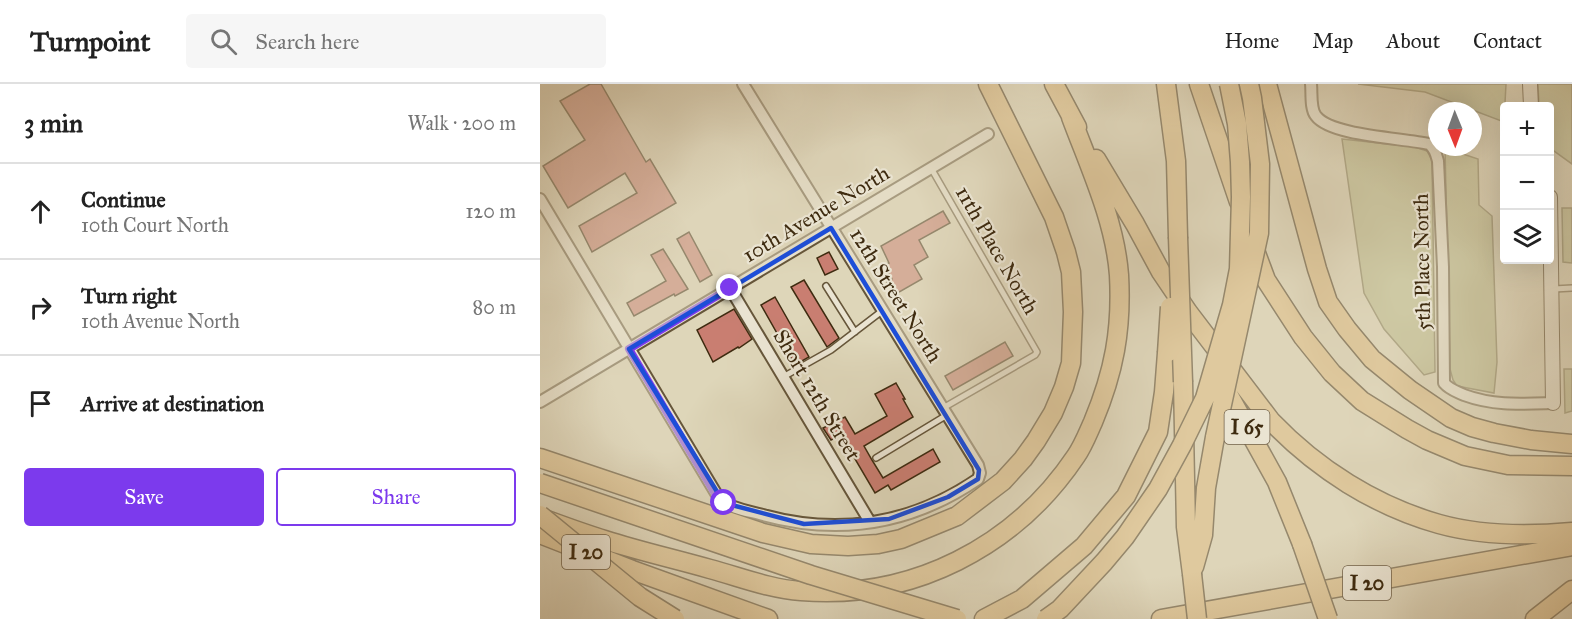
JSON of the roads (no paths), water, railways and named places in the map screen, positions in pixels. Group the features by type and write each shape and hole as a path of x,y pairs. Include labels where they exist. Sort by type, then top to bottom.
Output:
{"highway":[{"path":"540,458 763,532 811,544 848,546 878,544 902,539 957,516 1003,481 1036,441 1053,413 1064,387 1071,363 1073,312 1071,272 1054,217 988,84"},
{"name":"I 65","path":"1054,84 1161,272 1188,312 1220,379 1277,482 1328,619"},
{"path":"1166,84 1176,161 1186,526 1197,619"},
{"path":"1199,84 1266,280 1302,338 1332,373 1362,401 1427,440 1465,456 1508,465 1572,466"},
{"path":"1046,619 1059,609 1125,537 1158,489 1205,398 1232,305 1239,269 1240,162 1237,124 1229,84"},
{"path":"1192,574 1203,535 1206,488 1215,437 1259,233 1260,164 1249,84"},
{"path":"1267,84 1328,302 1372,359 1410,390 1451,418 1472,427 1531,440 1572,444"},
{"path":"540,516 604,540 768,585 801,591 852,591 910,580 934,572 990,543 1036,505 1057,482 1077,454 1104,396 1118,338 1120,303 1115,244 1071,117"},
{"path":"984,619 1022,599 1076,553 1126,496 1158,432 1164,392 1178,237"},
{"path":"1188,312 1255,401 1287,438 1315,461 1366,494 1404,512 1440,524 1476,531 1513,534 1572,532"},
{"path":"540,483 800,571 957,619"},
{"path":"540,516 640,597 675,619"},
{"name":"I 20","path":"540,534 768,619"},
{"name":"I 20","path":"1161,619 1572,546"},
{"path":"1553,613 1572,590"}],"street":[{"name":"12th Street North","path":"743,84 978,465 980,473 978,479 948,497 906,515 870,522"},
{"name":"5th Place North","path":"1311,84 1313,111 1316,117 1323,122 1347,131 1429,144 1434,148 1439,170 1444,383 1450,389 1477,400 1507,405 1553,403"},
{"path":"1530,84 1531,102"},
{"name":"10th Avenue North","path":"540,402 988,134"},
{"path":"540,199 720,500 733,507 804,524 840,525 870,522"},
{"path":"1550,210 1553,403"},
{"name":"Short 12th Street","path":"730,288 870,522"}],"lane":[{"name":"11th Place North","path":"931,168 1037,352 945,411"},
{"path":"826,286 855,332"},
{"path":"1552,289 1572,288"},
{"path":"783,377 831,350 882,311"},
{"path":"876,458 945,411"}]}
